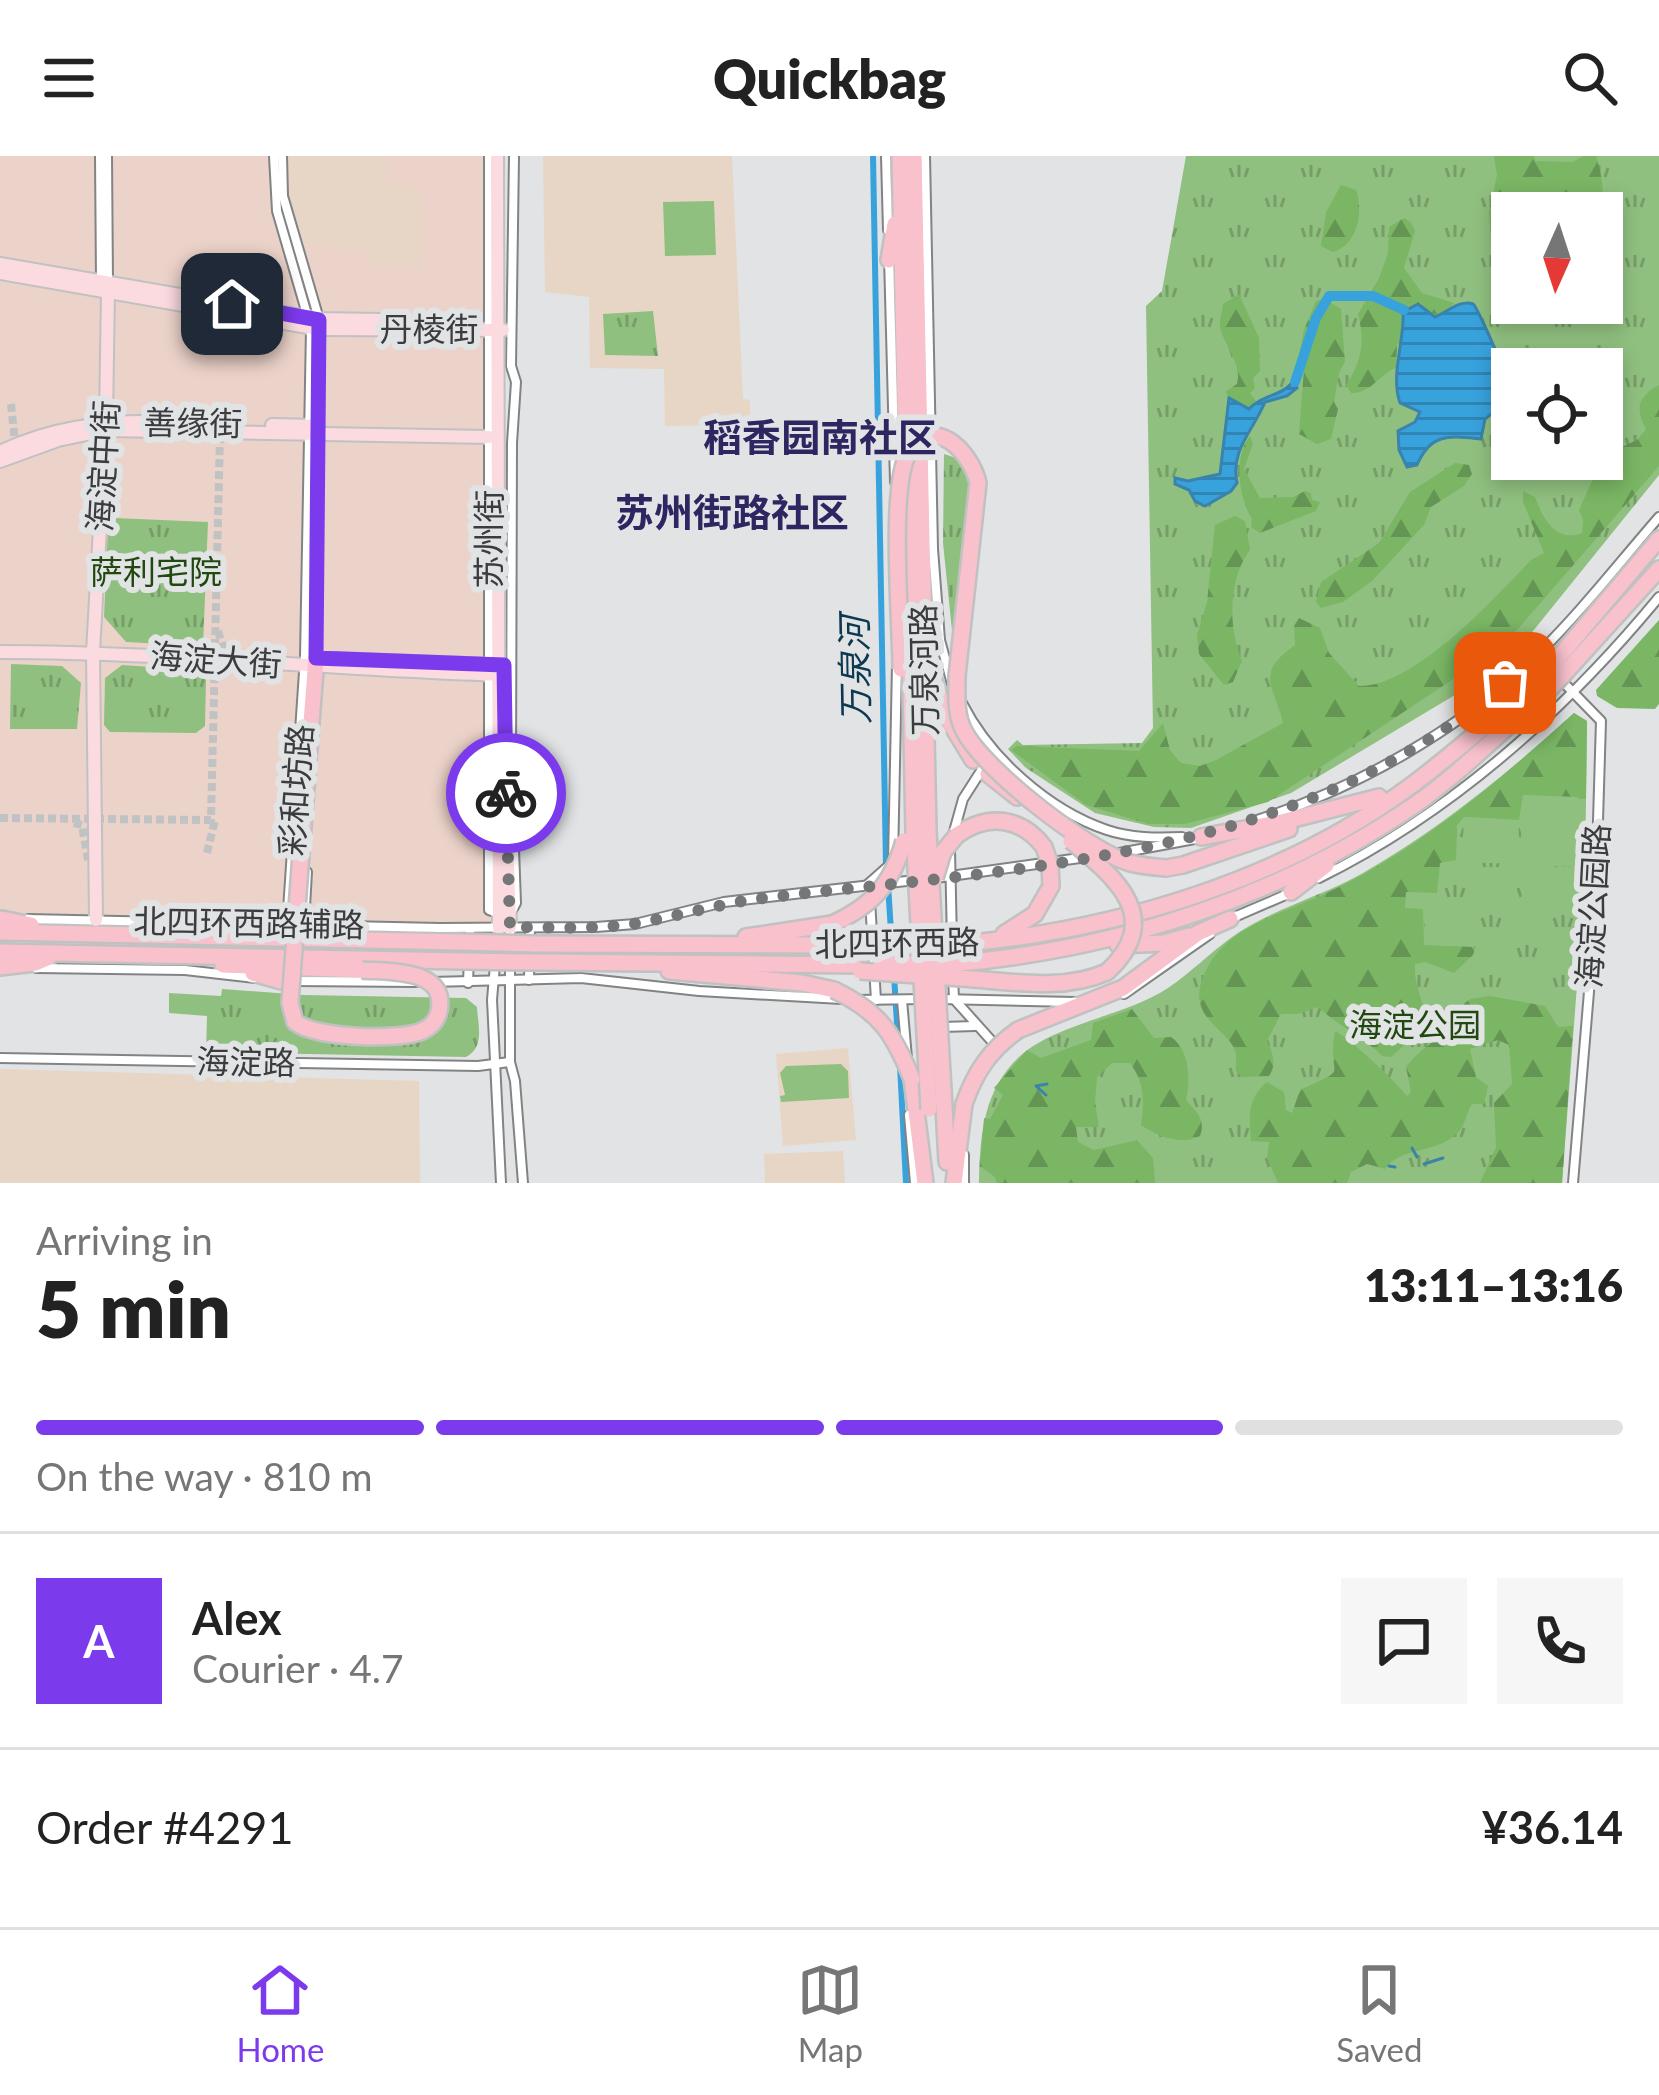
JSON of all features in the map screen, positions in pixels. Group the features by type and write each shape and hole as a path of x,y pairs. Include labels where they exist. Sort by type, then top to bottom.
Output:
{"highway":[{"name":"万泉河路","path":"900,156 916,835 936,1108 951,1183"},
{"name":"万泉河路","path":"922,160 923,632 916,835 931,911 936,1108 930,1183"},
{"path":"889,260 901,185"},
{"path":"914,762 902,669 898,564 902,474 906,456 916,444 936,436 958,443 974,464 978,483 957,676 957,707 964,731 992,766 1088,842 1126,862 1184,866 1410,786"},
{"path":"894,454 909,514"},
{"path":"922,533 931,454"},
{"name":"北四环西路","path":"1,923 63,933 465,935 613,962 860,968 961,970 1085,946 1203,911 1350,846 1421,800 1544,685 1659,539"},
{"name":"北四环西路","path":"1557,670 1659,569"},
{"path":"923,632 937,694 954,732 974,760 1120,886 1133,914 1130,946 1107,972 1090,980 1061,984 961,970"},
{"path":"223,965 362,970 409,973 425,979 439,993 440,1008 434,1023 423,1031 393,1035 318,1034 296,1022 290,1003 304,813 311,663"},
{"name":"北四环西路","path":"0,952 461,961 533,944 960,944 1080,928 1195,894 1338,831 1410,786 1544,685"},
{"path":"1201,837 1354,806"},
{"path":"931,911 940,858 957,836 978,823 1001,820 1027,829 1044,848 1051,886 1040,910 1024,924 960,944"},
{"path":"674,946 801,932 832,924 873,901 916,835"},
{"path":"1291,892 1350,846"},
{"path":"1085,946 1164,943 1230,919"},
{"path":"144,935 190,922"},
{"path":"951,1183 964,1104 989,1054 1018,1030 1142,976 1198,933"},
{"path":"0,968 35,963 56,953"},
{"path":"168,954 281,981"},
{"path":"613,962 834,990 880,1019 897,1041 912,1079 930,1183"}],"main road":[{"name":"苏州街","path":"497,156 497,670 505,920"},
{"name":"丹棱街","path":"0,264 315,323 496,326"},
{"name":"丹棱街","path":"0,274 105,286"},
{"name":"海淀中街","path":"93,920 89,648 105,286"},
{"name":"善缘街","path":"0,461 102,426"},
{"name":"善缘街","path":"0,452 22,442 102,426 489,437"},
{"name":"海淀大街","path":"0,648 89,648 497,670"}],"street":[{"name":"海淀中街","path":"104,156 105,286"},
{"name":"彩和坊路","path":"278,156 283,196 315,323 304,921"},
{"name":"苏州街","path":"505,920 516,903 511,768 514,156"},
{"name":"万泉河路","path":"886,156 897,690 893,862"},
{"name":"万泉河路","path":"922,160 942,657 971,721 994,752 963,799 949,859 954,999"},
{"name":"苏州街","path":"496,326 489,437 497,670"},
{"name":"北四环西路","path":"505,920 533,944 724,902 950,876 1201,837 1277,814 1359,776 1481,704 1535,657 1659,517"},
{"path":"964,1183 966,1135 974,1098 988,1067 1001,1052 1040,1027 1137,988 1230,919 1393,838 1464,788 1574,692 1659,597"},
{"name":"海淀公园路","path":"1535,657 1601,722 1594,920 1573,1183"},
{"name":"彩和坊路","path":"288,921 311,663"},
{"path":"994,752 1075,817 1145,838 1201,837"},
{"path":"878,1000 871,885 893,862 949,859"},
{"name":"北四环西路辅路","path":"1,923 304,921 465,935 505,920"},
{"path":"505,920 510,1063 523,1183"},
{"path":"501,1183 493,982 505,920"},
{"path":"465,935 468,982"},
{"path":"529,980 533,944"},
{"name":"北四环西路辅路","path":"0,968 185,970 281,981 510,981"},
{"name":"北四环西路","path":"510,981 581,978 699,992 878,1000 1047,1004 1095,1000"},
{"path":"954,999 1001,1052"},
{"path":"902,1000 915,1183"},
{"path":"906,1034 917,1028 976,1025"},
{"name":"海淀路","path":"0,1058 510,1063"}],"shaded area":[{"path":"0,156 497,156 499,928 0,920"},
{"path":"288,156 387,156 384,185 407,185 421,196 423,266 369,266 369,248 305,245 291,212"},
{"path":"543,156 732,156 743,399 750,400 750,425 665,426 664,369 590,368 589,297 545,292"},
{"path":"848,1048 856,1140 783,1146 776,1054"},
{"path":"0,1069 419,1081 420,1183 0,1183"},
{"path":"843,1151 845,1183 765,1183 764,1154"}],"green space":[{"path":"1186,156 1659,156 1659,475 1529,636 1470,686 1291,793 1191,828 1154,827 1095,813 1026,768 1008,749 1017,740 1023,745 1142,743 1153,728 1146,306 1162,291"},
{"path":"1494,156 1573,162 1596,156 1602,192 1493,192"},
{"path":"1341,185 1356,190 1359,218 1348,243 1333,252 1321,246 1326,212"},
{"path":"714,201 716,255 665,256 663,202"},
{"path":"1404,218 1415,231 1404,268 1422,293 1454,303 1439,316 1421,303 1403,309 1404,336 1397,345 1396,368 1364,390 1351,393 1346,385 1359,359 1358,314 1388,253 1389,227"},
{"path":"1239,294 1259,338 1260,371 1250,393 1256,401 1249,409 1225,392 1237,384 1238,376 1220,321 1223,304"},
{"path":"1325,299 1341,309 1345,361 1339,373 1331,439 1317,444 1299,434 1304,369 1297,365 1316,301"},
{"path":"653,311 658,356 605,355 603,314"},
{"path":"1659,385 1659,466 1518,629 1449,682 1268,802 1185,824 1148,824 1086,805 1011,750 1017,746 1139,751 1163,723 1170,750 1181,763 1200,766 1216,760 1283,723 1271,672 1295,645 1294,626 1299,618 1320,628 1329,653 1359,686 1404,672 1452,638 1531,560 1544,553 1523,491 1535,497 1558,532 1582,533 1579,510 1592,480 1623,480 1623,447 1646,429 1640,403"},
{"path":"1250,436 1253,444 1244,469 1260,498 1293,497 1305,491 1320,502 1316,511 1260,533 1251,527 1240,478 1241,455"},
{"path":"944,454 962,460 971,493 954,650 943,543"},
{"path":"1455,463 1469,465 1472,474 1464,486 1431,507 1424,525 1372,581 1343,602 1321,608 1316,602 1321,582 1379,543 1410,492"},
{"path":"1235,516 1245,521 1250,550 1232,604 1242,661 1233,682 1224,685 1199,654 1197,635 1207,602 1215,525"},
{"name":"萨利宅院","path":"115,518 208,522 203,646 126,642 104,617 108,527"},
{"path":"1659,620 1659,704 1655,709 1617,708 1597,696 1596,690"},
{"path":"11,664 62,666 81,683 77,729 10,729"},
{"path":"122,665 196,670 206,680 205,726 196,733 110,732 104,725 105,678"},
{"name":"海淀公园","path":"1574,713 1587,721 1585,880 1562,1183 979,1183 989,1105 1003,1076 1028,1050 1065,1030 1150,998 1247,927 1392,856 1473,799"},
{"path":"1574,713 1587,721 1586,799 1523,795 1519,820 1464,817 1457,825 1456,860 1440,863 1437,893 1406,892 1405,908 1423,909 1424,945 1476,946 1454,973 1425,962 1415,964 1425,1027 1391,1057 1382,1056 1318,1007 1281,1014 1267,1041 1273,1059 1269,1076 1242,1077 1236,1071 1232,1045 1206,1015 1199,996 1220,949 1250,927 1357,878 1423,837"},
{"path":"1523,795 1578,797 1575,867 1520,865"},
{"path":"1464,817 1519,820 1518,864 1462,862"},
{"path":"1468,869 1517,869 1517,903 1468,903"},
{"path":"1523,869 1573,871 1572,905 1521,903"},
{"path":"1425,911 1476,912 1474,947 1424,945"},
{"path":"222,989 466,998 477,1007 478,1042 466,1057 206,1052 207,1016 169,1013 169,993 221,996"},
{"path":"1490,996 1545,1006 1558,1027 1573,1026 1562,1183 1480,1183 1496,1147 1494,1103 1512,1084 1509,1045 1498,1040 1470,1049 1476,1077 1488,1086 1484,1104 1472,1104 1452,1138 1401,1156 1385,1169 1367,1164 1351,1172 1347,1183 1278,1183 1267,1158 1269,1142 1251,1141 1250,1116 1260,1088 1267,1082 1284,1092 1286,1110 1292,1113 1300,1090 1332,1074 1335,1031 1407,1096 1411,1092 1406,1067 1461,1024 1460,1007 1470,999"},
{"path":"1132,1009 1154,1038 1171,1037 1182,1049 1188,1074 1186,1100 1201,1121 1200,1136 1177,1140 1141,1125 1138,1078 1130,1063 1112,1063 1097,1077 1099,1127 1076,1127 1078,1142 1094,1150 1137,1140 1153,1158 1155,1183 997,1183 980,1166 984,1118 990,1119 1003,1095 994,1088 1027,1050 1041,1058 1091,1040 1093,1023"},
{"path":"841,1064 848,1071 849,1098 781,1102 780,1096 785,1095 780,1073 786,1066"}],"water":[{"path":"1418,304 1435,317 1458,305 1473,304 1495,348 1491,348 1491,414 1485,419 1481,439 1435,441 1417,465 1407,467 1399,450 1398,431 1415,422 1420,412 1400,403 1397,392 1403,312"},
{"path":"1294,379 1297,388 1287,396 1265,402 1240,451 1237,483 1231,491 1205,506 1175,484 1175,478 1188,481 1220,474 1229,398 1249,409"}],"waterway":[{"name":"万泉河","path":"873,156 886,866"},
{"path":"1295,382 1316,318 1329,296 1373,296 1404,310"},
{"name":"万泉河","path":"888,885 893,962"},
{"name":"万泉河","path":"894,975 898,1040"},
{"name":"万泉河","path":"900,1065 906,1183"},
{"path":"1046,1095 1036,1086 1047,1084"},
{"path":"1412,1148 1417,1157"},
{"path":"1424,1164 1443,1158"},
{"path":"1389,1166 1395,1167"}],"tunnel":[{"path":"87,425 95,419 100,395"},
{"path":"11,404 15,443"},
{"path":"0,818 211,820 220,433"},
{"path":"218,631 223,647 255,657"},
{"path":"218,678 220,671 251,666"},
{"path":"207,853 215,820"},
{"path":"74,823 82,825 88,860"}],"way so far":[{"path":"506,793 510,927 635,924 724,902 950,876 1201,837 1277,814 1359,776 1430,737 1505,683"}],"district":[{"name":"稻香园南社区","path":"820,438"},
{"name":"苏州街路社区","path":"732,513"}],"route":[{"path":"232,304 319,320 316,658 504,665 506,793"}]}
